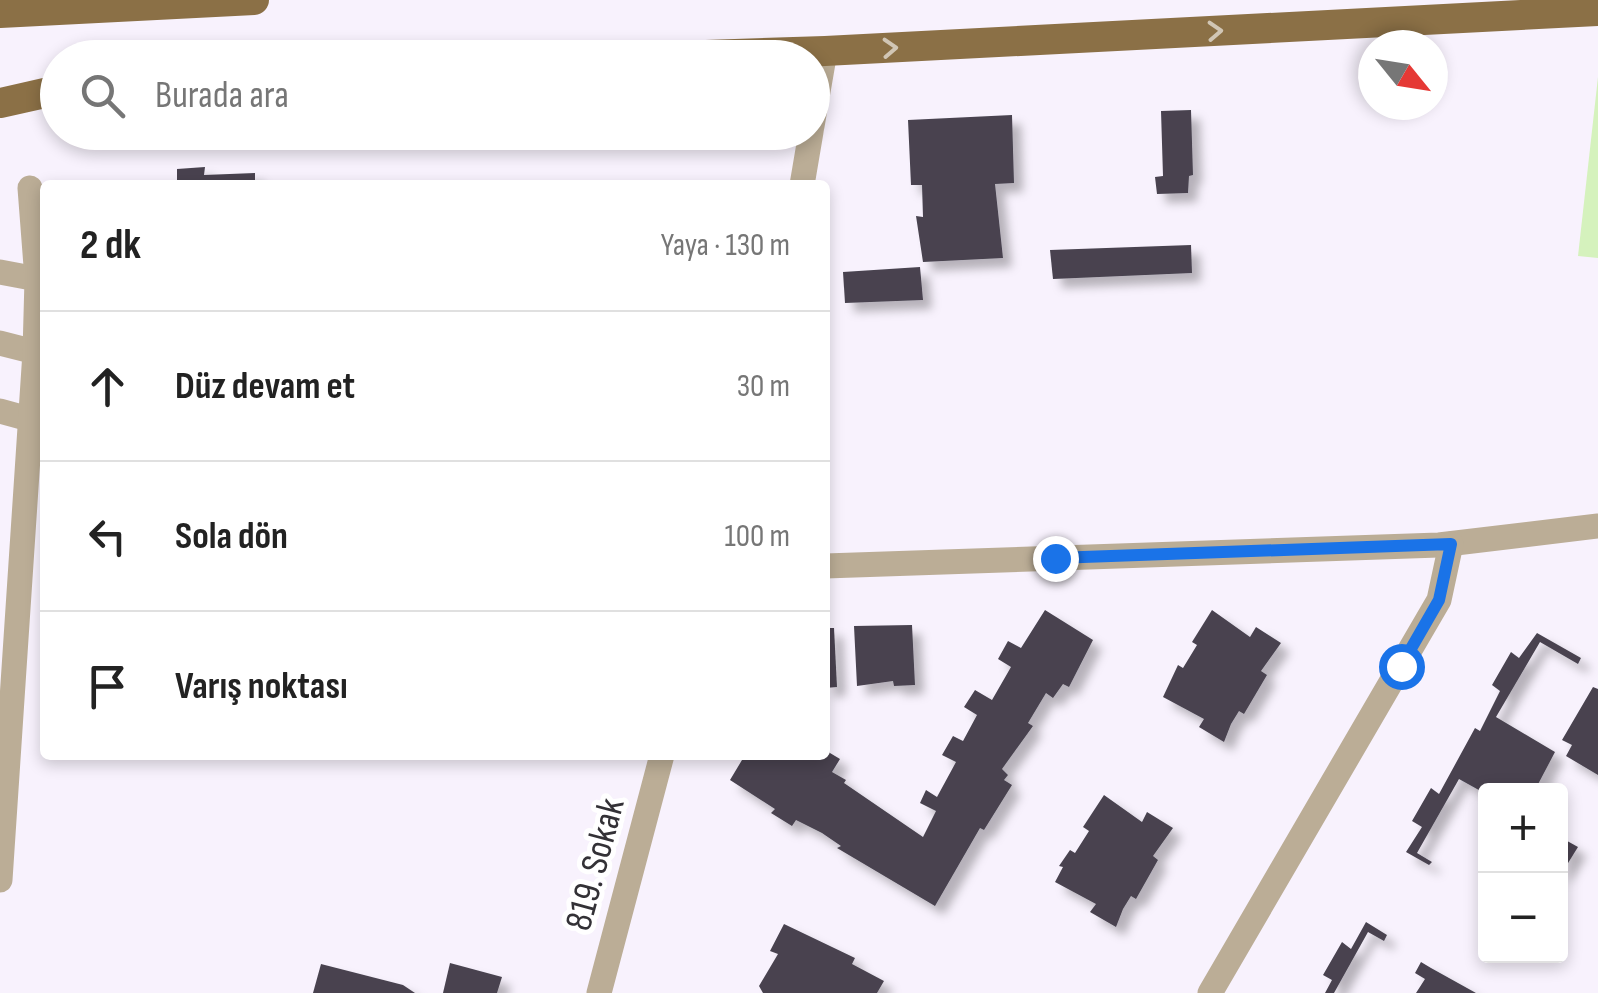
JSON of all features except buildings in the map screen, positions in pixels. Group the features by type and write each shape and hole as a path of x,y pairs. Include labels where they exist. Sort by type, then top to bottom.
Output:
{"main road":[{"path":"0,13 254,0"},
{"path":"0,1 98,8"},
{"path":"830,52 1598,11"},
{"path":"0,89 40,88"},
{"path":"0,103 40,93"}],"street":[{"path":"803,180 808,150"},
{"path":"0,880 35,352 37,280 30,188"},
{"path":"0,272 37,280"},
{"path":"0,343 35,352"},
{"path":"0,411 29,419"},
{"path":"830,566 1451,544 1598,526"},
{"path":"1210,993 1439,600 1451,544"},
{"name":"819. Sokak","path":"599,993 661,760"}],"green space":[{"path":"1598,77 1598,258 1578,256"}],"route":[{"path":"1055,558 1451,544 1439,600 1401,666"}]}
